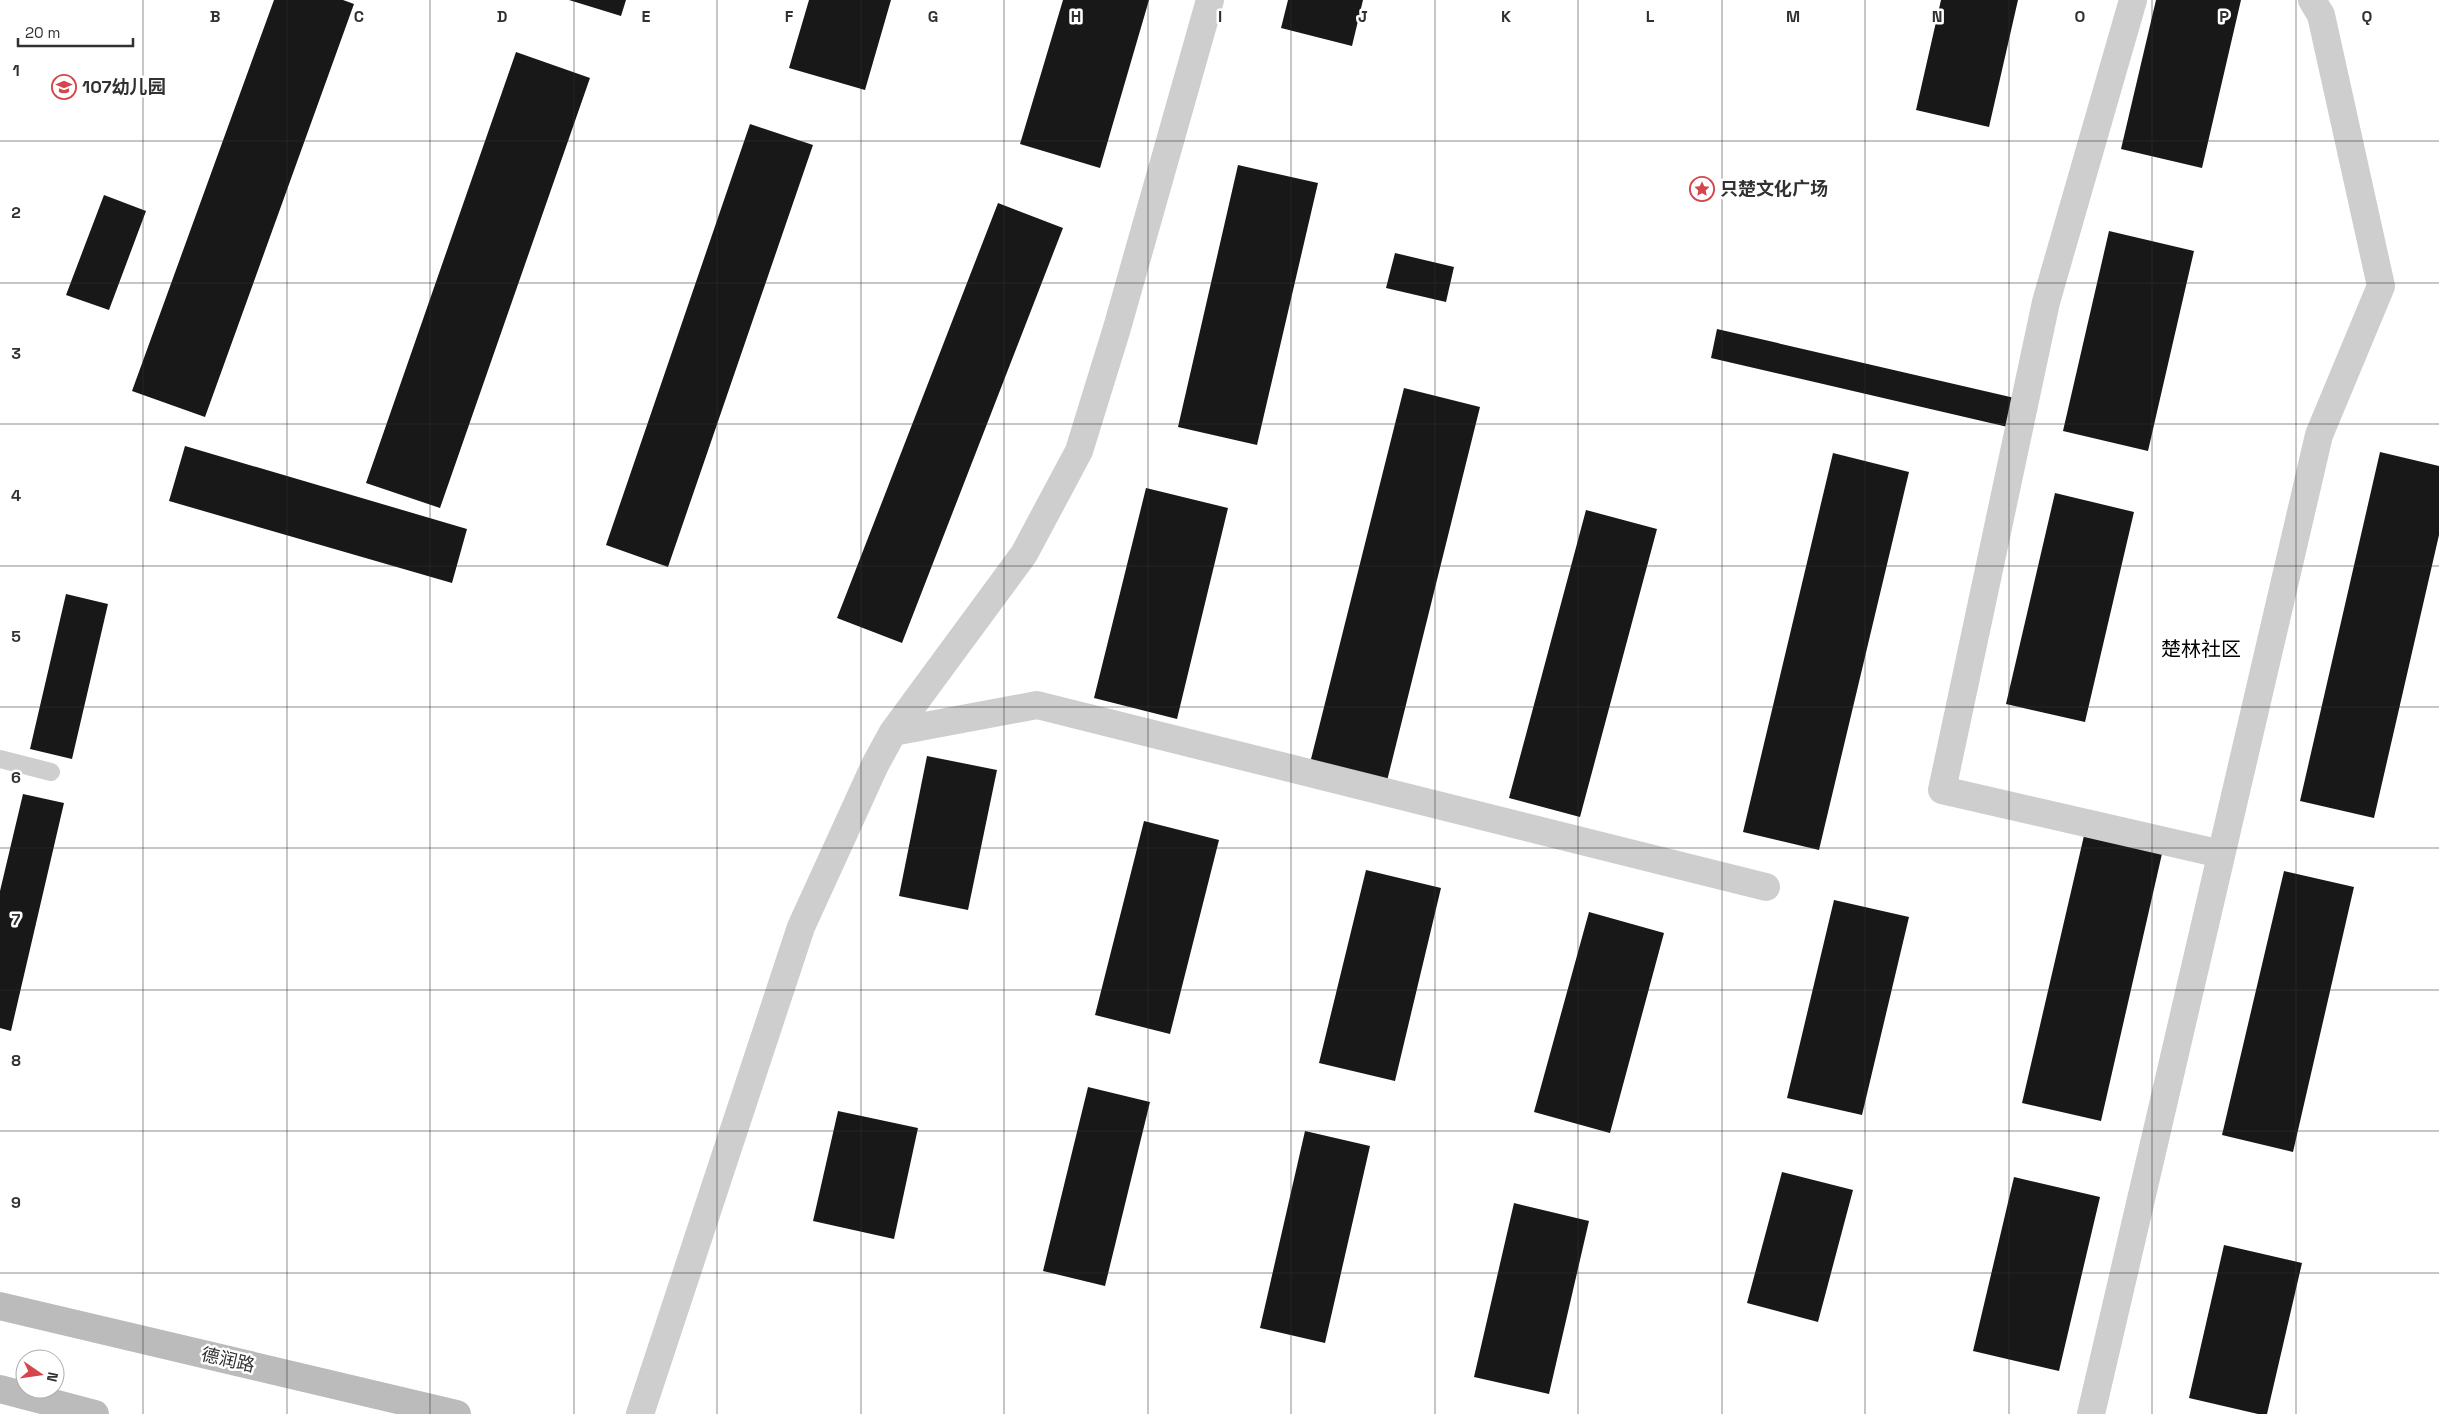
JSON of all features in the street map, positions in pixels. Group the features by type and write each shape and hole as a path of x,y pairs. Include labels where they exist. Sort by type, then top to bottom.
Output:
{"main road":[{"name":"德润路","path":"0,1306 456,1414"},
{"path":"0,1389 95,1414"}],"street":[{"path":"640,1414 800,927 875,765 893,732 1024,554 1079,451 1117,328 1210,0"},
{"path":"2133,0 2046,302 1942,790 2221,854"},
{"path":"2091,1414 2319,435 2381,286 2321,15 2312,0"},
{"path":"893,732 1037,705 1766,887"}],"lane":[{"path":"0,759 51,772"}],"building":[{"path":"274,0 343,0 354,4 205,417 132,391"},
{"path":"569,0 626,0 621,16"},
{"path":"809,0 891,0 865,90 789,68"},
{"path":"1063,0 1149,0 1100,168 1020,144"},
{"path":"1288,0 1363,0 1352,46 1281,28"},
{"path":"1941,0 2018,0 1989,127 1916,110"},
{"path":"2156,0 2241,0 2202,168 2121,149"},
{"path":"516,52 590,78 440,508 366,483"},
{"path":"750,124 813,145 668,567 606,545"},
{"path":"1238,165 1318,183 1257,445 1178,427"},
{"path":"104,195 146,211 109,310 66,295"},
{"path":"998,203 1063,228 902,643 837,618"},
{"path":"2109,231 2194,251 2148,451 2063,431"},
{"path":"1395,253 1454,267 1446,302 1386,288"},
{"path":"1717,329 2019,399 2012,428 1711,358"},
{"path":"1404,388 1480,407 1387,781 1310,763"},
{"path":"185,446 467,529 452,583 169,501"},
{"path":"2380,452 2439,466 2439,535 2374,818 2300,801"},
{"path":"1833,453 1909,472 1819,850 1743,832"},
{"path":"1146,488 1228,508 1177,719 1094,698"},
{"path":"2055,493 2134,512 2085,722 2006,704"},
{"path":"1586,510 1657,529 1580,817 1509,798"},
{"path":"66,594 108,604 72,759 30,749"},
{"path":"927,756 997,770 968,910 899,896"},
{"path":"23,794 64,803 11,1031 0,1028 0,891"},
{"path":"1144,821 1219,840 1170,1034 1095,1015"},
{"path":"2086,827 2164,845 2101,1121 2022,1103"},
{"path":"1366,870 1441,888 1395,1081 1319,1063"},
{"path":"2284,871 2354,887 2293,1152 2222,1135"},
{"path":"1834,900 1909,917 1862,1115 1787,1098"},
{"path":"1589,912 1664,933 1610,1133 1534,1112"},
{"path":"1088,1087 1150,1102 1105,1286 1043,1271"},
{"path":"838,1111 918,1128 894,1239 813,1221"},
{"path":"1305,1131 1370,1146 1325,1343 1260,1328"},
{"path":"1782,1172 1853,1190 1818,1322 1747,1303"},
{"path":"2014,1177 2100,1197 2059,1371 1973,1351"},
{"path":"1514,1203 1589,1221 1549,1394 1474,1377"},
{"path":"2224,1245 2302,1263 2267,1414 2258,1414 2189,1398"}],"place":[{"name":"107幼儿园","path":"64,87"},
{"name":"只楚文化广场","path":"1702,189"}],"district":[{"name":"楚林社区","path":"2201,649"}]}
